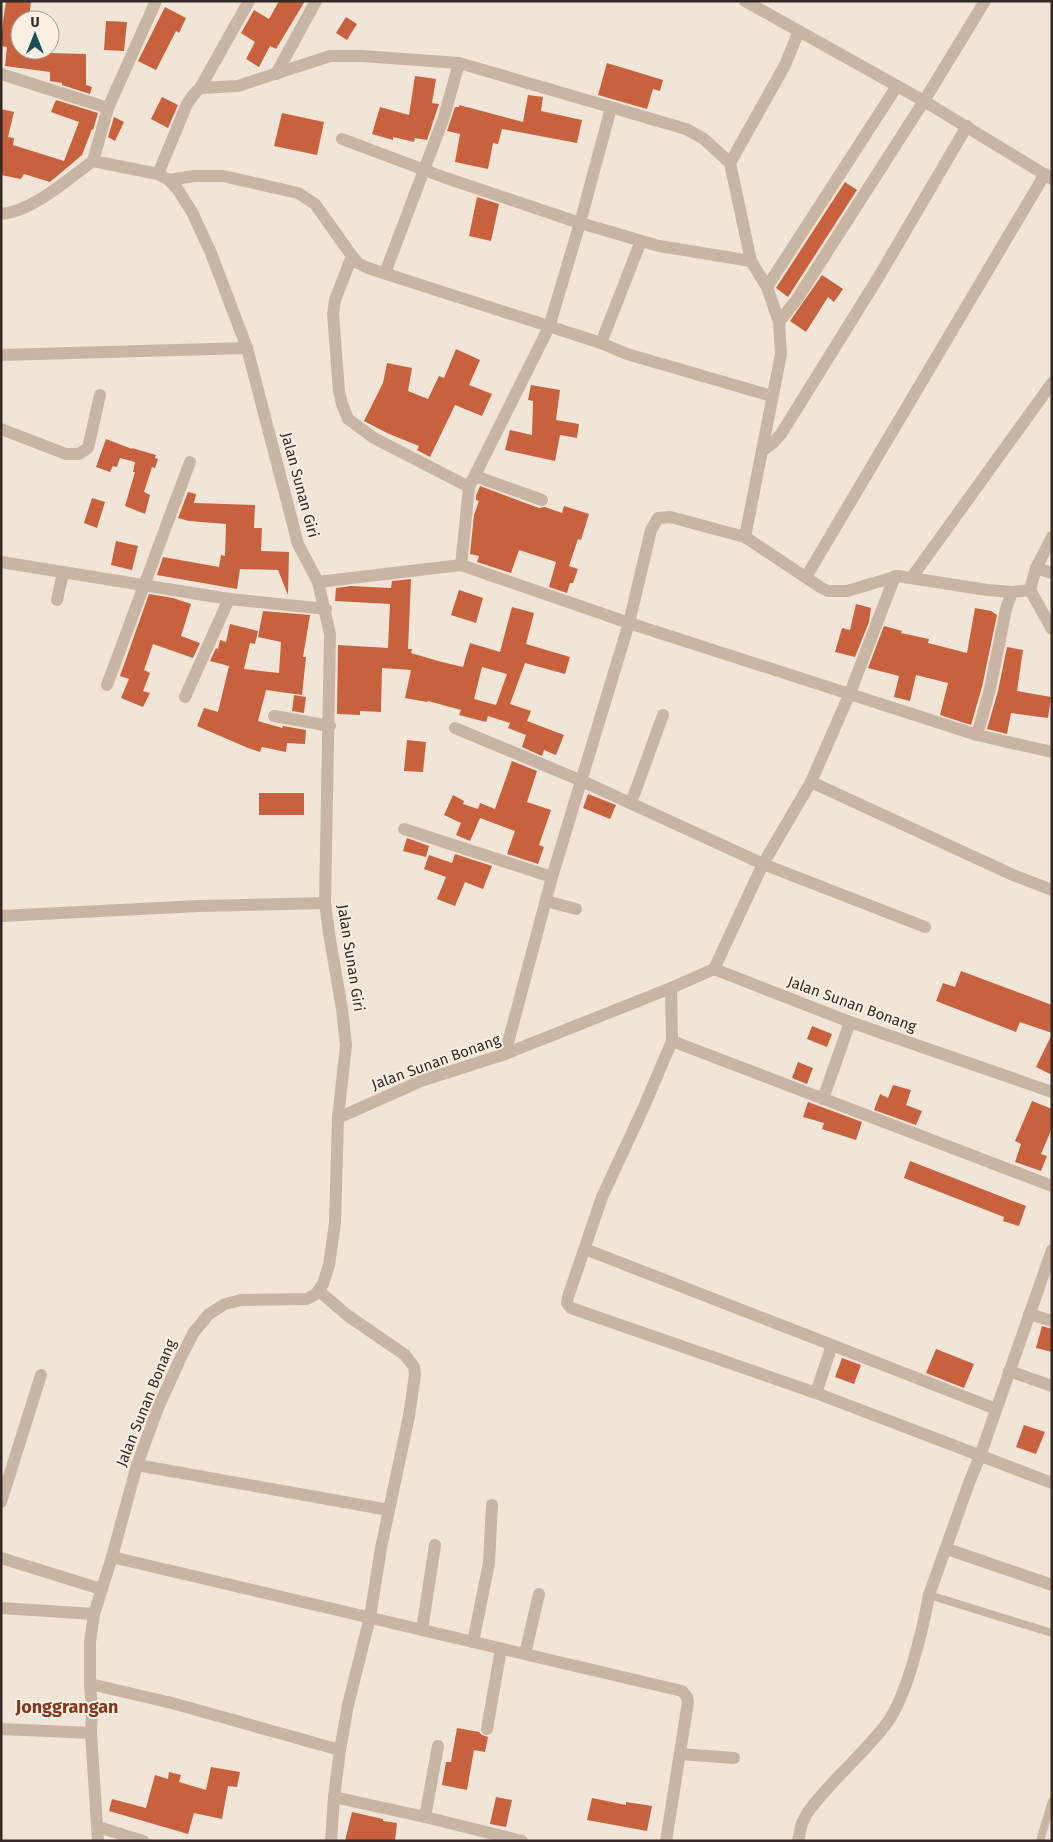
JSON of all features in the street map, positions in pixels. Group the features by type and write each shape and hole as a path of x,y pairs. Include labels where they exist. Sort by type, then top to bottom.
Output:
{"street":[{"path":"1,214 14,212 33,203 93,161 108,108 156,1"},
{"path":"164,177 187,104 200,88 249,1"},
{"path":"276,74 316,1"},
{"path":"745,1 924,101 1048,176 806,577"},
{"path":"779,322 797,299 986,1"},
{"path":"730,163 785,65 799,31"},
{"path":"200,88 238,86 330,56 362,56 459,63 697,133 730,163 751,261 767,287 779,322 781,354 744,536"},
{"path":"385,273 444,117 459,63"},
{"path":"1,74 108,108"},
{"path":"767,287 897,86"},
{"path":"461,565 472,482 549,327 611,108"},
{"path":"762,451 773,443 780,434 878,278 967,126"},
{"path":"342,139 424,170 580,223 659,246 751,261"},
{"path":"93,161 164,177 223,176 298,193 314,204 358,263 601,343 627,354 772,396"},
{"name":"Jalan Sunan Giri","path":"164,177 178,190 192,212 211,253 247,348 298,544 318,582 326,609 330,634 330,726 326,806 325,903 346,1045 338,1118"},
{"path":"601,343 641,241"},
{"path":"352,256 335,300 333,314 340,391 342,404 348,419 374,438 472,482 542,500"},
{"path":"1,355 247,348"},
{"path":"912,577 1052,383"},
{"path":"1,429 66,454 79,454 88,448 100,395"},
{"path":"107,685 190,462"},
{"path":"505,1054 552,878 630,623 651,530 658,518 670,517 744,536 820,588 838,592 895,576 912,577 966,588 1012,592 1030,590"},
{"path":"1052,537 1036,568 1030,590 1052,629"},
{"path":"1,562 229,599 326,609"},
{"path":"318,582 461,565 630,623 977,735 1052,752"},
{"path":"1036,568 1052,573"},
{"path":"57,600 63,573"},
{"path":"714,969 763,864 811,782 850,694 895,576"},
{"path":"977,735 990,690 1006,610 1012,592"},
{"path":"185,697 229,599"},
{"path":"631,802 663,715"},
{"path":"274,716 330,726"},
{"path":"455,728 582,780 763,864 925,927"},
{"path":"811,782 1013,876 1052,890"},
{"path":"404,829 552,878"},
{"path":"546,901 576,909"},
{"path":"1,916 199,906 325,903"},
{"name":"Jalan Sunan Bonang","path":"338,1118 421,1081 505,1054 714,969 850,1022 1052,1092"},
{"path":"670,988 672,1041 602,1197 567,1304 571,1308 816,1392 1052,1483"},
{"path":"823,1099 850,1022"},
{"path":"672,1041 1052,1186"},
{"path":"331,1841 334,1797 348,1705 370,1617 381,1548 409,1416 415,1375 414,1367 405,1355 347,1315 319,1291 329,1265 335,1223 338,1118"},
{"path":"585,1249 996,1409"},
{"path":"800,1840 802,1823 816,1801 863,1750 895,1710 912,1665 929,1596 1052,1250"},
{"name":"Jalan Sunan Bonang","path":"98,1841 91,1733 90,1642 100,1589 112,1557 137,1465 158,1408 194,1332 209,1314 225,1304 240,1300 301,1300 312,1297 319,1291"},
{"path":"1029,1314 1052,1321"},
{"path":"816,1392 832,1345"},
{"path":"1009,1371 1052,1386"},
{"path":"1,1502 41,1375"},
{"path":"137,1465 389,1510"},
{"path":"473,1642 489,1563 492,1505"},
{"path":"422,1630 435,1545"},
{"path":"947,1548 1052,1585"},
{"path":"112,1557 682,1691 687,1697 688,1702 666,1841"},
{"path":"1,1558 100,1589"},
{"path":"525,1654 539,1594"},
{"path":"1,1608 94,1614"},
{"path":"487,1729 501,1649"},
{"path":"90,1684 172,1703 340,1750"},
{"path":"1,1729 91,1733"},
{"path":"425,1816 438,1746"},
{"path":"680,1754 734,1758"},
{"path":"334,1797 425,1816 522,1841"},
{"path":"98,1827 143,1841"}],"lane":[{"path":"929,1596 1052,1633"},
{"path":"1040,1841 1049,1820 1052,1801"}],"building":[{"path":"6,1 31,1 30,10 10,10 10,60 60,60 60,53 86,54 86,85 92,87 90,94 62,85 62,83 50,81 50,72 5,66 7,47 1,46"},
{"path":"279,1 305,1 276,49 270,46 259,67 246,59 255,42 241,33 254,10 269,19"},
{"path":"165,7 186,18 179,33 176,31 156,70 138,61"},
{"path":"346,17 357,24 347,40 336,33"},
{"path":"106,21 127,22 124,51 104,50"},
{"path":"607,63 663,80 660,91 653,89 647,109 598,95"},
{"path":"415,76 436,79 432,103 439,104 427,140 415,138 414,142 393,137 393,140 372,134 380,107 409,115"},
{"path":"528,95 543,97 541,111 582,120 577,143 502,129 498,144 493,143 488,169 455,162 460,134 447,131 455,107 459,107 459,105 523,122"},
{"path":"162,97 178,105 168,128 151,119"},
{"path":"56,100 98,113 82,155 50,182 24,174 21,179 1,175 1,109 14,112 8,137 14,138 13,145 64,161 79,122 51,112"},
{"path":"282,113 324,122 317,155 274,146"},
{"path":"114,117 124,122 115,141 108,137"},
{"path":"845,182 857,190 788,297 776,288"},
{"path":"477,197 499,204 491,241 469,236"},
{"path":"822,275 843,289 834,302 828,297 806,332 790,321"},
{"path":"456,349 480,360 469,385 492,394 482,416 455,405 430,457 417,450 419,446 364,421 383,383 387,363 412,368 408,391 428,399 439,376 444,378"},
{"path":"531,385 560,390 556,420 579,424 577,438 560,435 555,461 505,450 510,430 532,435 533,401 528,400"},
{"path":"106,439 132,449 156,455 155,458 158,459 155,468 152,467 144,492 150,495 145,514 125,506 135,472 133,472 135,462 120,458 117,467 113,466 110,472 96,467"},
{"path":"480,486 539,508 545,507 562,513 564,506 589,514 581,540 578,539 569,566 578,569 567,593 549,587 556,562 519,550 511,573 477,562 479,556 470,554 474,515 479,501 476,500 476,496"},
{"path":"188,492 196,494 194,503 255,505 254,528 262,528 261,551 289,552 288,595 278,570 240,569 237,589 157,575 163,557 219,567 221,555 225,556 226,524 189,521 178,518"},
{"path":"92,498 105,502 97,528 84,523"},
{"path":"116,541 138,546 132,570 111,565"},
{"path":"411,579 408,649 412,649 411,653 463,667 470,643 500,652 512,607 534,613 526,644 570,657 565,674 525,663 510,704 531,711 527,721 564,735 556,755 544,750 542,756 522,747 526,735 508,728 510,723 488,716 486,722 459,715 461,710 428,701 405,698 411,670 382,668 381,712 360,711 360,715 337,714 338,645 388,648 390,604 335,601 336,588 351,586 391,588 392,581","holes":["482,667 507,674 496,705 474,699"]},
{"path":"459,590 483,598 476,623 451,615"},
{"path":"149,594 173,598 191,604 181,636 200,643 193,658 153,644 144,670 150,673 143,691 150,693 143,707 121,698 129,679 120,676"},
{"path":"856,604 871,608 869,622 855,657 835,652 842,628 850,630"},
{"path":"975,608 991,611 997,615 982,687 971,725 940,715 948,683 916,675 910,701 894,697 899,676 868,668 884,626 902,631 901,633 929,639 928,643 967,653"},
{"path":"263,611 310,615 303,657 306,657 302,695 266,690 258,721 282,728 283,726 306,730 305,744 287,743 286,752 262,747 260,752 197,726 204,708 218,712 229,666 210,661 216,648 218,649 220,640 226,642 230,624 258,631 255,644 250,643 244,669 279,673 281,642 258,637"},
{"path":"1007,647 1023,650 1017,691 1051,697 1048,718 1011,713 1007,734 987,729 998,691"},
{"path":"294,695 306,697 304,713 292,711"},
{"path":"407,740 426,742 423,772 404,771"},
{"path":"512,761 537,771 527,802 551,810 539,845 544,847 538,864 507,854 515,831 480,818 470,841 456,835 461,823 444,815 453,795 464,801 463,804 478,809 480,803 495,809"},
{"path":"259,793 304,793 304,815 259,815"},
{"path":"588,794 616,805 610,819 583,808"},
{"path":"407,838 429,846 426,857 403,851"},
{"path":"455,854 492,866 483,889 465,882 455,906 437,899 446,877 424,869 429,855 452,863"},
{"path":"961,971 1052,1005 1052,1033 1020,1022 1016,1032 936,1001 943,983 955,987"},
{"path":"812,1026 832,1034 827,1047 807,1039"},
{"path":"1052,1034 1052,1075 1036,1067"},
{"path":"798,1062 813,1068 807,1084 792,1078"},
{"path":"893,1085 911,1090 906,1105 922,1111 916,1125 874,1110 880,1094 888,1098"},
{"path":"1032,1101 1052,1109 1052,1128 1041,1154 1047,1156 1041,1171 1015,1162 1021,1144 1015,1141"},
{"path":"808,1102 862,1122 856,1140 822,1129 824,1123 803,1117"},
{"path":"910,1161 1026,1206 1019,1226 1003,1221 1004,1217 904,1178"},
{"path":"1042,1326 1052,1329 1052,1352 1036,1348"},
{"path":"936,1349 974,1364 964,1388 926,1373"},
{"path":"842,1358 861,1365 854,1384 835,1377"},
{"path":"1024,1425 1045,1432 1036,1454 1016,1447"},
{"path":"457,1728 479,1732 488,1737 485,1752 474,1750 467,1790 442,1785 446,1762 451,1762"},
{"path":"211,1767 240,1772 237,1787 228,1786 222,1819 194,1813 188,1834 109,1811 112,1799 146,1808 155,1775 168,1779 169,1772 181,1775 179,1782 206,1790"},
{"path":"496,1797 512,1800 506,1827 490,1824"},
{"path":"592,1798 626,1805 626,1802 652,1806 647,1831 587,1820"},
{"path":"352,1812 397,1823 395,1841 345,1841"}],"district":[{"name":"Jonggrangan","path":"67,1707"}]}
